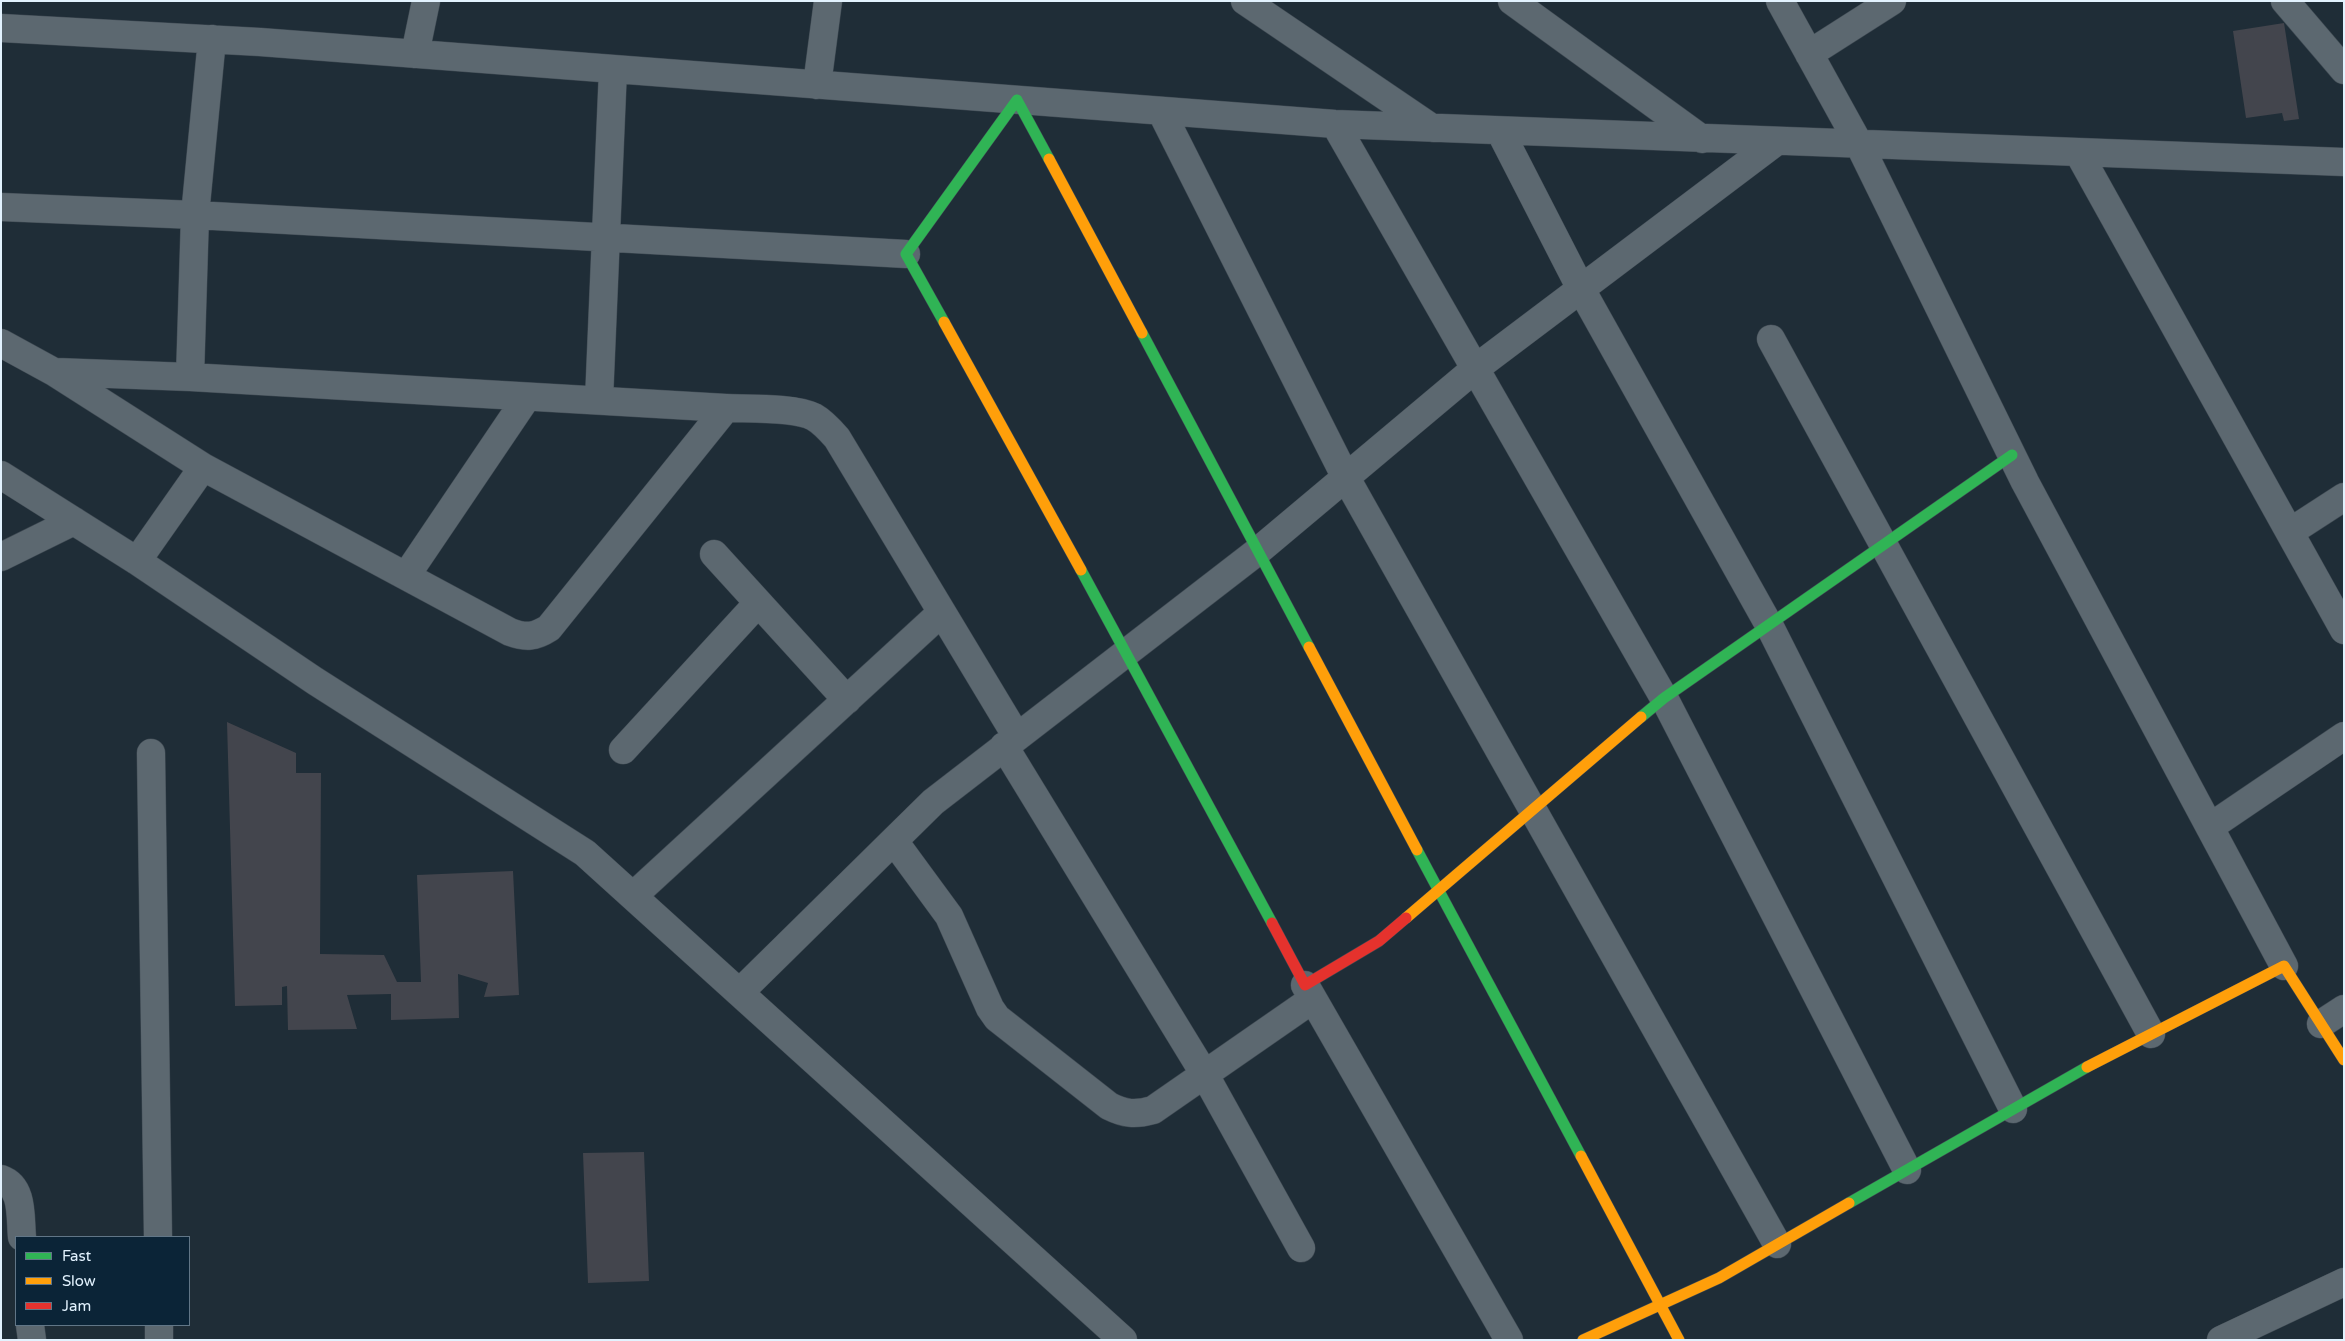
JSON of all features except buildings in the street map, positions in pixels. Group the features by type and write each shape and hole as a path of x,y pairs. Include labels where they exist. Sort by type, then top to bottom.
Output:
{"street":[{"path":"415,54 426,1"},
{"path":"817,85 828,1"},
{"path":"1245,1 1432,128"},
{"path":"1512,1 1702,139"},
{"path":"1780,1 1860,144 2012,455 2284,966 2344,1060"},
{"path":"1809,54 1892,1"},
{"path":"2285,1 2344,70"},
{"path":"1,28 415,54 1335,124 2344,162"},
{"path":"190,377 194,215 212,40"},
{"path":"599,400 613,69"},
{"path":"906,254 1018,100"},
{"path":"1018,100 1679,1340"},
{"path":"1161,112 1345,476 1777,1244"},
{"path":"1335,124 1664,698 1907,1170"},
{"path":"1500,130 1581,289 1769,625 2013,1109"},
{"path":"740,992 933,802 1258,551 1345,476 1476,368 1777,141"},
{"path":"2078,152 2344,630"},
{"path":"1,207 194,215 906,254"},
{"path":"906,254 1126,652 1309,992 1509,1340"},
{"path":"1771,339 2151,1034"},
{"path":"1,344 54,372 203,467 524,638 538,635 550,628 726,408"},
{"path":"54,372 190,377 800,412 813,417 825,425 837,438 941,612 1010,742 1205,1075 1301,1248"},
{"path":"406,576 527,396"},
{"path":"894,841 949,916 990,1008 997,1018 1109,1106 1125,1114 1138,1114 1153,1110 1205,1075 1309,992 1379,941 1664,698 2012,455"},
{"path":"137,561 203,467"},
{"path":"1,475 137,561 315,681 585,852 1123,1340"},
{"path":"2290,532 2344,497"},
{"path":"1,558 74,521"},
{"path":"714,554 847,700"},
{"path":"623,750 758,603"},
{"path":"633,896 941,612"},
{"path":"2210,827 2344,736"},
{"path":"151,753 158,1236"},
{"path":"1583,1340 1719,1278 2090,1065 2284,966"},
{"path":"2321,1024 2344,1008"},
{"path":"1,1179 14,1188 19,1199 22,1236"},
{"path":"2221,1340 2344,1282"},
{"path":"30,1326 32,1340"},
{"path":"159,1326 159,1340"}],"traffic: fast":[{"path":"944,322 906,254 1017,100 1049,159"},
{"path":"1142,333 1309,647"},
{"path":"1641,717 1664,698 2012,455"},
{"path":"1081,570 1272,923"},
{"path":"1417,850 1581,1156"},
{"path":"1849,1203 2087,1067"}],"traffic: slow":[{"path":"1049,159 1142,333"},
{"path":"944,322 1081,570"},
{"path":"1309,647 1417,850"},
{"path":"1406,918 1641,717"},
{"path":"2087,1067 2284,966 2344,1060"},
{"path":"1581,1156 1679,1340"},
{"path":"1583,1340 1719,1278 1849,1203"}],"traffic: jam":[{"path":"1272,923 1305,985 1379,941 1406,918"}]}
